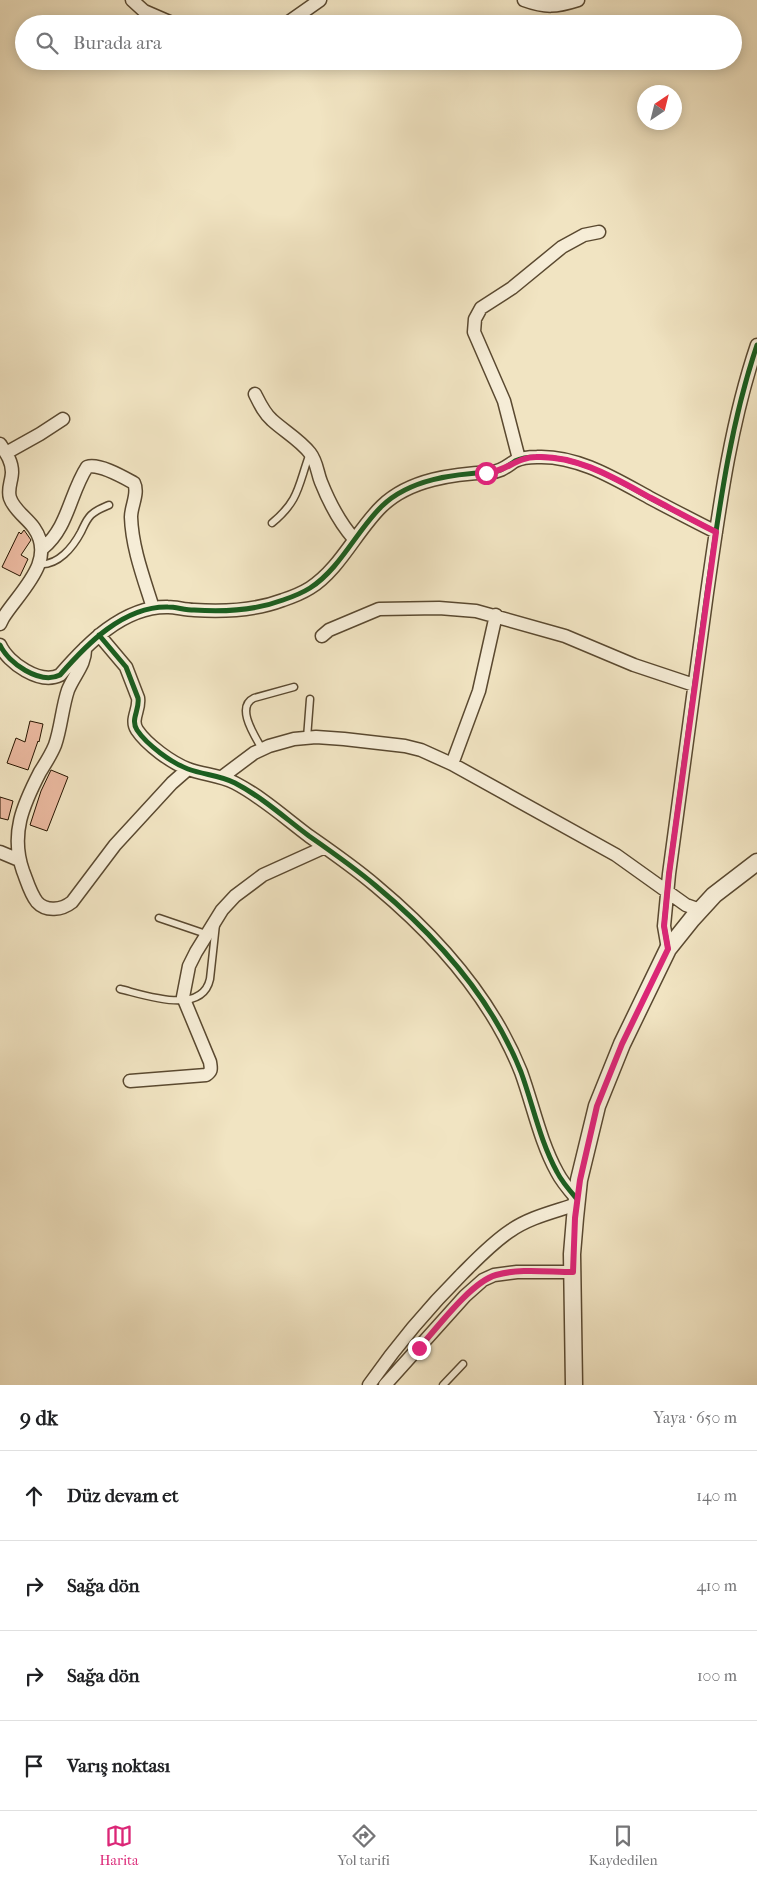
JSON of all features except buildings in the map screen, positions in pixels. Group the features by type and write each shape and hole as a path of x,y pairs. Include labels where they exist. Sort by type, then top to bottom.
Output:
{"street":[{"path":"132,0 144,11 153,15"},
{"path":"299,15 320,0"},
{"path":"524,0 538,5 554,7 578,0"},
{"path":"520,459 504,401 474,332 474,319 481,308 512,288 562,247 584,235 599,232"},
{"path":"668,949 664,926 669,874 716,532 724,479 745,380 754,363 757,345"},
{"path":"255,394 261,407 272,420 310,453 315,461 320,480 330,501 354,540"},
{"path":"0,624 16,598 30,581 39,564 43,548 37,533 11,500 5,498 12,471 3,449 40,434 63,418"},
{"path":"0,645 13,661 36,675 46,678 60,675 99,635 125,618 153,608 167,607 210,611 246,610 267,606 298,594 318,583 382,505 402,491 432,480 457,475 496,472 520,459 538,456 588,467 608,475 716,532"},
{"path":"43,548 54,539 60,529 87,468 94,466 117,474 134,483 136,489 131,519 133,538 153,608"},
{"path":"322,636 329,630 380,609 440,608 476,611 566,636 634,665 694,685"},
{"path":"452,764 479,691 496,615"},
{"path":"99,635 126,667 136,691 139,703 134,722 138,732 158,750 188,769 222,777 268,804 374,884 424,929 454,964 486,1006 500,1029 521,1072 547,1150 557,1171 577,1202"},
{"path":"85,648 83,663 69,687 65,700 56,743 34,783 20,820 17,843 20,860 27,883 38,903 51,909 68,906 80,893 115,845 172,783 188,769"},
{"path":"222,777 262,749 278,743 307,738 344,739 405,746 421,750 452,764 616,855 686,905 700,910"},
{"path":"130,1081 206,1075 210,1073 212,1069 210,1062 184,1000 183,990 189,966 206,934 235,896 263,875 324,847"},
{"path":"0,852 20,860"},
{"path":"574,1385 573,1272 577,1202 580,1180 597,1106 622,1044 668,949 714,895 757,862"},
{"path":"369,1385 411,1328 491,1246 522,1224 577,1202"},
{"path":"385,1385 466,1296 483,1280 494,1275 517,1272 573,1272"}],"lane":[{"path":"272,524 284,513 294,499 310,453"},
{"path":"39,564 48,564 58,559 73,544 92,514 99,509 109,506"},
{"path":"262,749 246,717 246,704 254,698 294,687"},
{"path":"307,738 310,699"},
{"path":"159,918 206,934"},
{"path":"120,988 169,1000 184,1000 202,994 209,985 217,918"},
{"path":"443,1385 464,1364"}],"cycle path":[{"path":"668,949 664,926 669,874 716,530 732,437 757,345"},
{"path":"0,645 17,665 34,675 52,677 60,675 107,629 136,613 152,608 168,607 205,611 228,611 272,604 297,595 321,580 339,560 364,526 393,497 419,484 462,474 495,472 515,461 525,458 552,457 582,464 611,477 716,532"},
{"path":"99,635 126,667 138,698 135,726 147,742 160,753 182,766 229,780 264,801 376,886 420,926 460,970 495,1019 509,1045 521,1072 551,1160 561,1179 577,1199"}],"route":[{"path":"419,1348 476,1285 483,1280 503,1273 573,1272 572,1254 580,1180 597,1106 644,995 668,949 664,926 669,874 716,532 608,475 570,461 538,456 522,458 502,470 486,473"}]}
